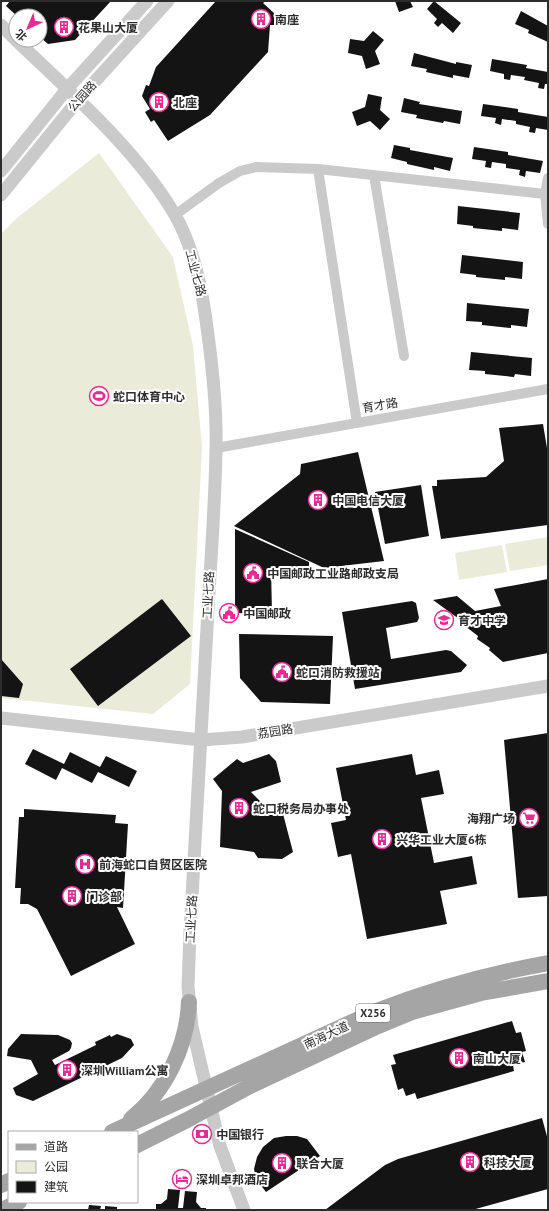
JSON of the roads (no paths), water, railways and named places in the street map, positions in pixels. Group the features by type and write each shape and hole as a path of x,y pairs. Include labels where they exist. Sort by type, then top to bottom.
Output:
{"main road":[{"name":"南海大道","path":"114,1131 374,1012 407,999 477,978 548,963"},
{"name":"南海大道","path":"138,1144 211,1108 250,1086 378,1026 412,1012 481,994 548,981"},
{"path":"114,1131 139,1112 172,1069 186,1027 189,1002"},
{"path":"2,1210 17,1203"}],"street":[{"name":"公园路","path":"1,171 67,89 148,1"},
{"name":"公园路","path":"1,195 78,100 168,1"},
{"name":"工业七路","path":"24,48 78,100 137,163 175,215 194,262 205,312 211,359 216,448 189,953 189,1002 220,1146 244,1210"},
{"path":"175,215 219,183 240,172 256,167 318,169 545,194"},
{"path":"318,169 357,423"},
{"path":"374,175 404,356"},
{"path":"548,178 545,194 548,224"},
{"name":"育才路","path":"216,448 548,389"},
{"name":"荔园路","path":"1,718 201,740 242,737 548,686"}],"place":[{"name":"南座","path":"261,19"},
{"name":"花果山大厦","path":"64,27"},
{"name":"北座","path":"159,102"},
{"name":"蛇口体育中心","path":"99,396"},
{"name":"中国电信大厦","path":"318,500"},
{"name":"中国邮政工业路邮政支局","path":"253,573"},
{"name":"中国邮政","path":"229,613"},
{"name":"育才中学","path":"444,620"},
{"name":"蛇口消防救援站","path":"282,672"},
{"name":"蛇口税务局办事处","path":"239,808"},
{"name":"海翔广场","path":"529,818"},
{"name":"兴华工业大厦6栋","path":"382,839"},
{"name":"前海蛇口自贸区医院","path":"85,864"},
{"name":"门诊部","path":"72,896"},
{"name":"南山大厦","path":"459,1058"},
{"name":"深圳William公寓","path":"67,1070"},
{"name":"中国银行","path":"202,1134"},
{"name":"科技大厦","path":"470,1162"},
{"name":"联合大厦","path":"282,1163"},
{"name":"深圳卓邦酒店","path":"182,1179"}]}
